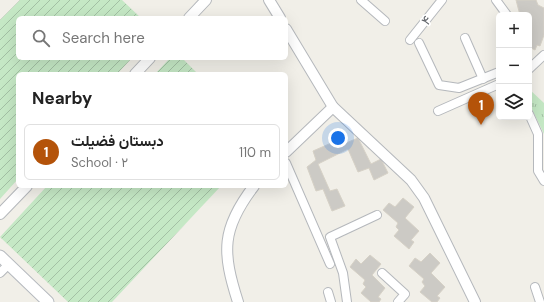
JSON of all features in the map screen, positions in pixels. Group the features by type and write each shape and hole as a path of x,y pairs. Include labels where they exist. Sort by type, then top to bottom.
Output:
{"main road":[{"path":"0,256 48,302"}],"street":[{"path":"191,16 206,0"},
{"path":"269,0 279,16"},
{"path":"361,0 384,21"},
{"name":"۴","path":"410,40 442,0"},
{"path":"496,0 506,12"},
{"path":"288,32 333,107 411,180 424,198 474,302"},
{"path":"465,38 482,79"},
{"path":"419,43 438,85 459,88 496,73"},
{"path":"532,66 544,55"},
{"path":"137,72 148,60"},
{"path":"438,111 496,85"},
{"path":"288,150 333,107"},
{"path":"532,120 538,134 538,171 544,181"},
{"path":"288,168 330,264"},
{"path":"0,214 25,188"},
{"path":"238,302 228,273 226,247 230,224 241,203 252,188"},
{"path":"347,302 343,273 330,237 377,215"},
{"path":"0,273 9,264"},
{"path":"382,273 405,294 398,302"},
{"path":"535,287 540,302"},
{"path":"328,292 331,302"}],"green space":[{"path":"20,0 122,0 139,16 16,16 16,60 130,60 119,72 16,72 16,181 0,199 0,20"},
{"path":"168,60 184,60 196,72 157,72"},
{"path":"532,92 544,103 544,134 532,109"},
{"path":"45,188 219,188 112,302 68,302 0,237"}],"building":[{"path":"516,0 536,0 538,5 544,8 544,35 540,46 537,45 535,50 532,48 532,12 519,12"},
{"path":"345,137 346,143 358,138 371,164 381,159 388,173 374,180 369,168 358,172 348,149 318,164 330,191 337,189 345,206 332,211 323,189 316,191 307,167 316,160 313,151"},
{"path":"403,198 414,207 405,218 419,231 411,240 414,242 409,249 394,236 399,230 396,227 398,223 383,210 389,203 395,207"},
{"path":"430,253 440,263 431,273 445,287 437,296 440,298 437,302 432,302 420,292 425,286 422,282 424,279 409,266 415,258 421,262"},
{"path":"370,255 381,264 372,275 385,288 378,297 381,299 379,302 371,302 361,293 366,287 363,284 365,280 350,267 356,259 361,264"}],"place":[{"name":"دبستان فضیلت","path":"481,125"}]}
